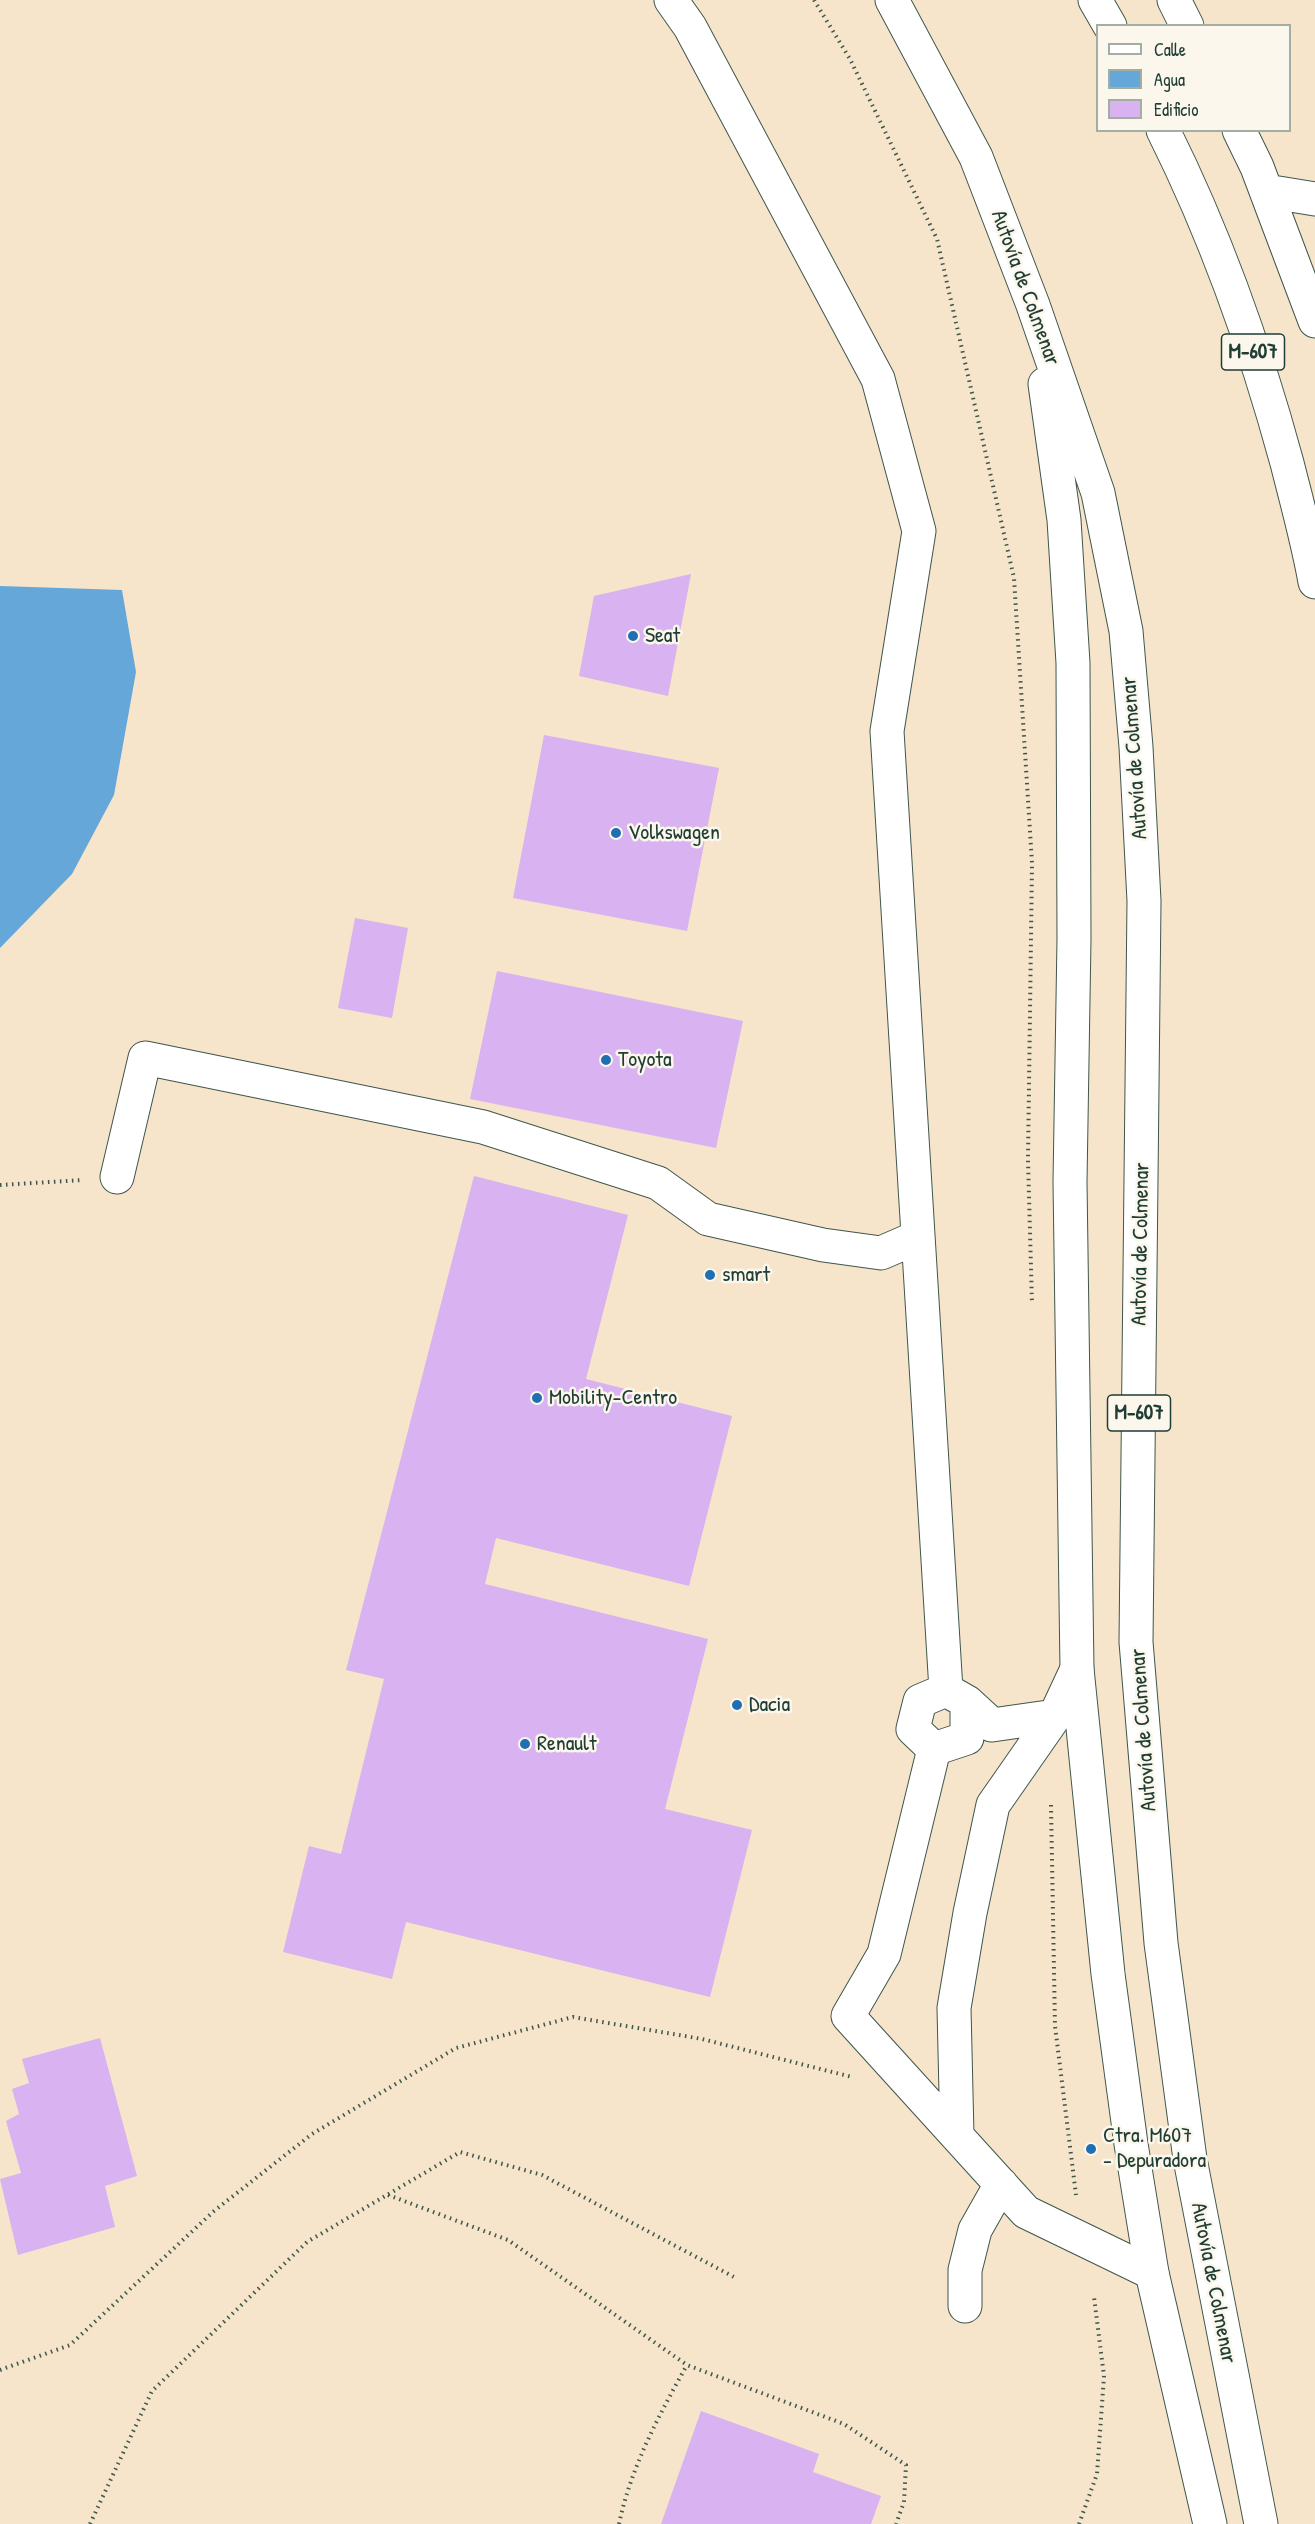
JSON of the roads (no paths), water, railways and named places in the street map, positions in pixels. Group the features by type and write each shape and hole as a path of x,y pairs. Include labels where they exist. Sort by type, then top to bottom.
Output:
{"main road":[{"path":"671,0 690,27 878,379 920,531 887,731 918,1237 956,1696 967,1737 934,1749"},
{"name":"Autovía de Colmenar","path":"892,0 976,156 1034,305 1098,493 1126,631 1136,747 1144,901 1136,1642 1161,1943 1188,2148 1261,2524"},
{"path":"1095,0 1109,24"},
{"path":"1174,0 1186,24"},
{"name":"M-607","path":"1164,132 1197,199 1267,388 1309,547 1315,582"},
{"path":"1240,132 1266,191 1315,321"},
{"path":"1266,191 1315,199"},
{"path":"1034,305 1064,519 1073,663 1074,939 1070,1182 1077,1669 1108,1974 1131,2144 1152,2273 1210,2524"},
{"path":"117,1178 146,1058 483,1127 658,1183 708,1219 719,1222 823,1245 880,1253 918,1237"},
{"path":"957,2136 954,2008 970,1913 993,1805 1055,1716 1077,1669"},
{"path":"934,1749 913,1729 920,1701 956,1696 992,1725 1055,1716"},
{"path":"934,1749 884,1954 849,2016 1026,2212 1152,2273"},
{"path":"965,2306 965,2270 975,2230 1001,2184"}],"water":[{"path":"0,586 122,590 136,672 114,795 72,874 0,948"}],"place":[{"name":"Seat","path":"633,636"},
{"name":"Volkswagen","path":"616,833"},
{"name":"Toyota","path":"606,1060"},
{"name":"smart","path":"710,1275"},
{"name":"Mobility-Centro","path":"537,1398"},
{"name":"Dacia","path":"737,1705"},
{"name":"Renault","path":"525,1744"},
{"name":"Ctra. M607 - Depuradora","path":"1091,2149"}]}
